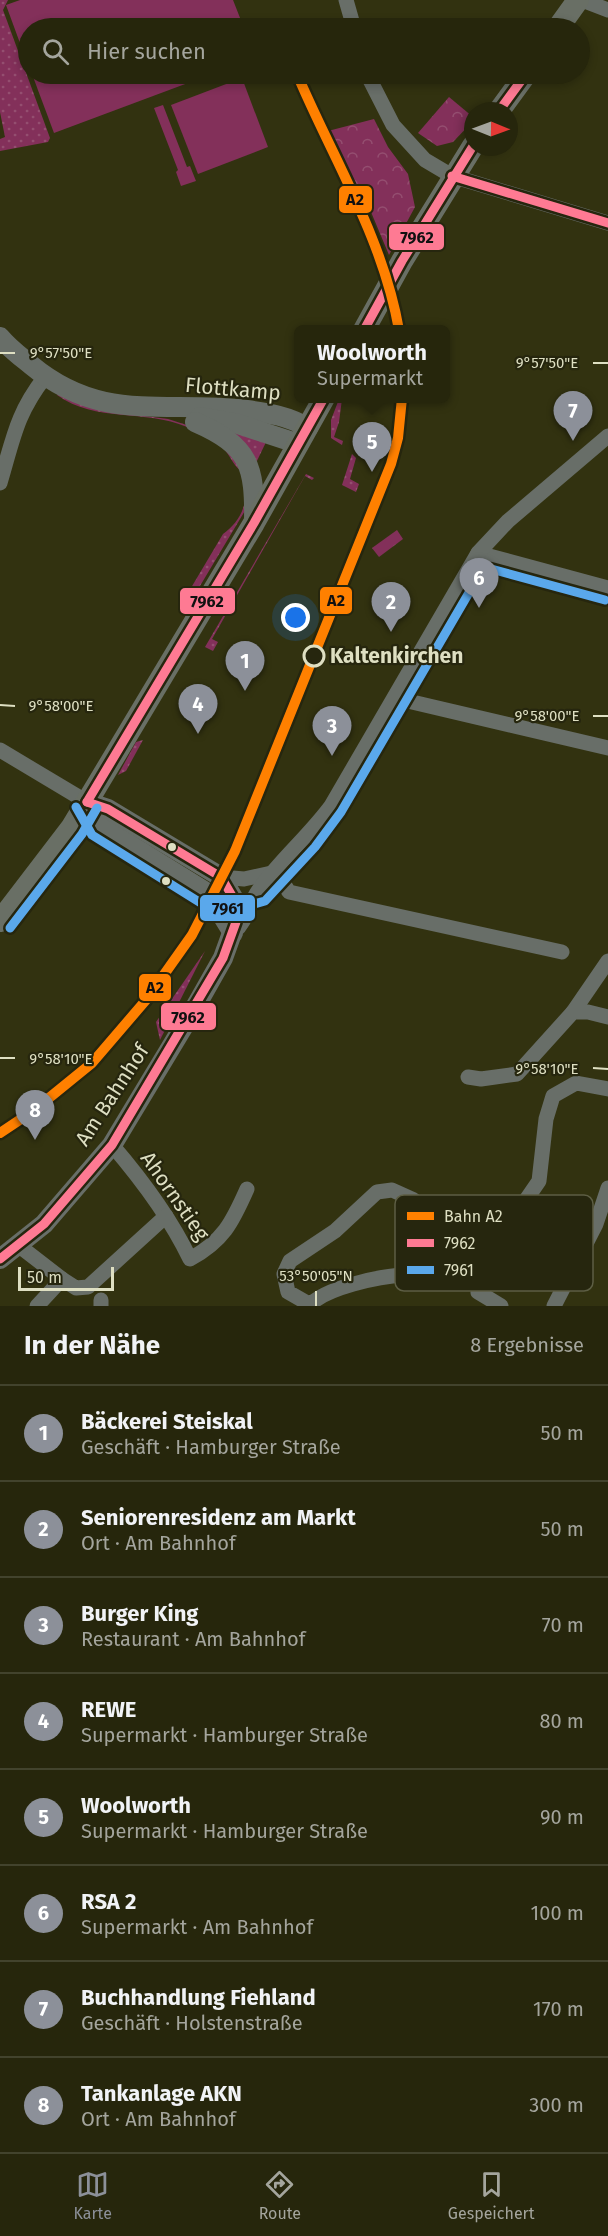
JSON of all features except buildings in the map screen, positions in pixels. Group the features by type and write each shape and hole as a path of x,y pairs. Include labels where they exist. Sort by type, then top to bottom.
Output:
{"main road":[{"path":"566,18 580,0"},
{"path":"506,102 519,84"},
{"path":"367,325 452,176 466,156"},
{"path":"0,921 72,827 254,523 322,403"}],"street":[{"path":"346,0 351,18"},
{"path":"580,0 608,10"},
{"path":"372,84 393,125 425,160 452,176 608,223"},
{"name":"Flottkamp","path":"0,337 45,377 63,389 93,399 112,405 150,408 211,407 270,413 304,436"},
{"path":"0,483 11,440 20,417 28,399 45,377"},
{"name":"Flottkamp","path":"150,408 304,436"},
{"path":"173,413 223,437 246,460 253,474 254,523"},
{"path":"87,802 98,825 209,894 235,898 276,872 332,806 478,553 508,521 608,436"},
{"path":"478,553 608,588"},
{"path":"395,698 608,748"},
{"path":"0,750 87,802 108,808 221,877 257,885"},
{"path":"276,872 289,892 562,952"},
{"path":"221,877 235,898"},
{"name":"Am Bahnhof","path":"230,928 241,926 257,885"},
{"path":"209,894 230,928"},
{"name":"Am Bahnhof","path":"0,1259 44,1224 69,1198 112,1145 198,1004 223,958 230,928 236,922 235,898"},
{"path":"468,1077 481,1079 517,1074 573,1012 608,961"},
{"path":"573,1012 588,1012 608,1017"},
{"path":"530,1195 539,1181 546,1119 553,1096 576,1083 608,1089"},
{"name":"Ahornstieg","path":"112,1145 141,1178 178,1233 190,1259 210,1248 224,1233 247,1189"},
{"path":"593,1230 608,1188"},
{"path":"395,1276 350,1286 309,1305 288,1292 284,1274 290,1261 335,1231 377,1192 392,1190 401,1195"},
{"path":"18,1245 76,1288 88,1287 166,1216"},
{"path":"37,1306 62,1279"},
{"path":"478,1291 501,1306"},
{"path":"554,1306 562,1291"}],"green space":[{"path":"0,0 8,0 3,10 18,51 18,84 30,84 50,138 48,142 0,151 0,139 5,137 0,112"},
{"path":"20,0 233,0 240,18 18,18 18,38 6,5"},
{"path":"36,84 185,84 54,133"},
{"path":"226,84 244,84 268,147 198,174 171,105"},
{"path":"449,97 464,110 464,130 453,142 437,146 418,133"},
{"path":"163,105 187,167 190,166 196,181 181,186 176,172 178,170 154,108"},
{"path":"374,119 388,147 408,174 415,207 389,255 371,212 328,131"},
{"path":"59,393 121,413 168,419 196,428 230,450 240,470 220,445 187,427 154,418 104,413 88,409 72,404 57,395"},
{"path":"337,403 341,403 334,437 343,441 342,445 331,438 331,420"},
{"path":"221,429 267,440 255,465"},
{"path":"352,454 356,458 350,479 359,484 356,492 342,485"},
{"path":"306,474 314,478 312,480 305,476 212,639 218,642 213,651 205,647"},
{"path":"245,500 246,509 188,606 185,604 185,598 223,534 240,515"},
{"path":"397,530 403,539 379,557 372,548"},
{"path":"143,740 126,771 118,775 136,742"},
{"path":"205,951 160,1040 156,1022"}],"rail line":[{"name":"A2","path":"301,84 369,231 392,296 398,325"},
{"name":"A2","path":"0,1133 33,1111 92,1063 146,1000 192,935 235,851 391,464 398,438 402,403"}],"transit line":[{"name":"7962","path":"506,102 519,84"},
{"name":"7962","path":"367,325 402,261 467,156"},
{"name":"7962","path":"452,176 608,223"},
{"name":"7962","path":"87,802 254,523 321,403"},
{"name":"7961","path":"76,807 92,835 204,905 236,909 265,901 315,847 341,812 484,567 605,600"},
{"name":"7962","path":"0,1259 44,1224 112,1145 223,958 236,922 235,901 221,877 108,809 87,802"},
{"name":"7961","path":"10,928 82,834 97,808"}],"place":[{"name":"Buchhandlung Fiehland","path":"573,441"},
{"name":"Woolworth","path":"372,472"},
{"name":"RSA 2","path":"479,608"},
{"name":"Seniorenresidenz am Markt","path":"391,632"},
{"name":"Kaltenkirchen","path":"314,656"},
{"name":"Bäckerei Steiskal","path":"245,691"},
{"name":"REWE","path":"198,734"},
{"name":"Burger King","path":"332,756"},
{"name":"Tankanlage AKN","path":"35,1140"}]}
